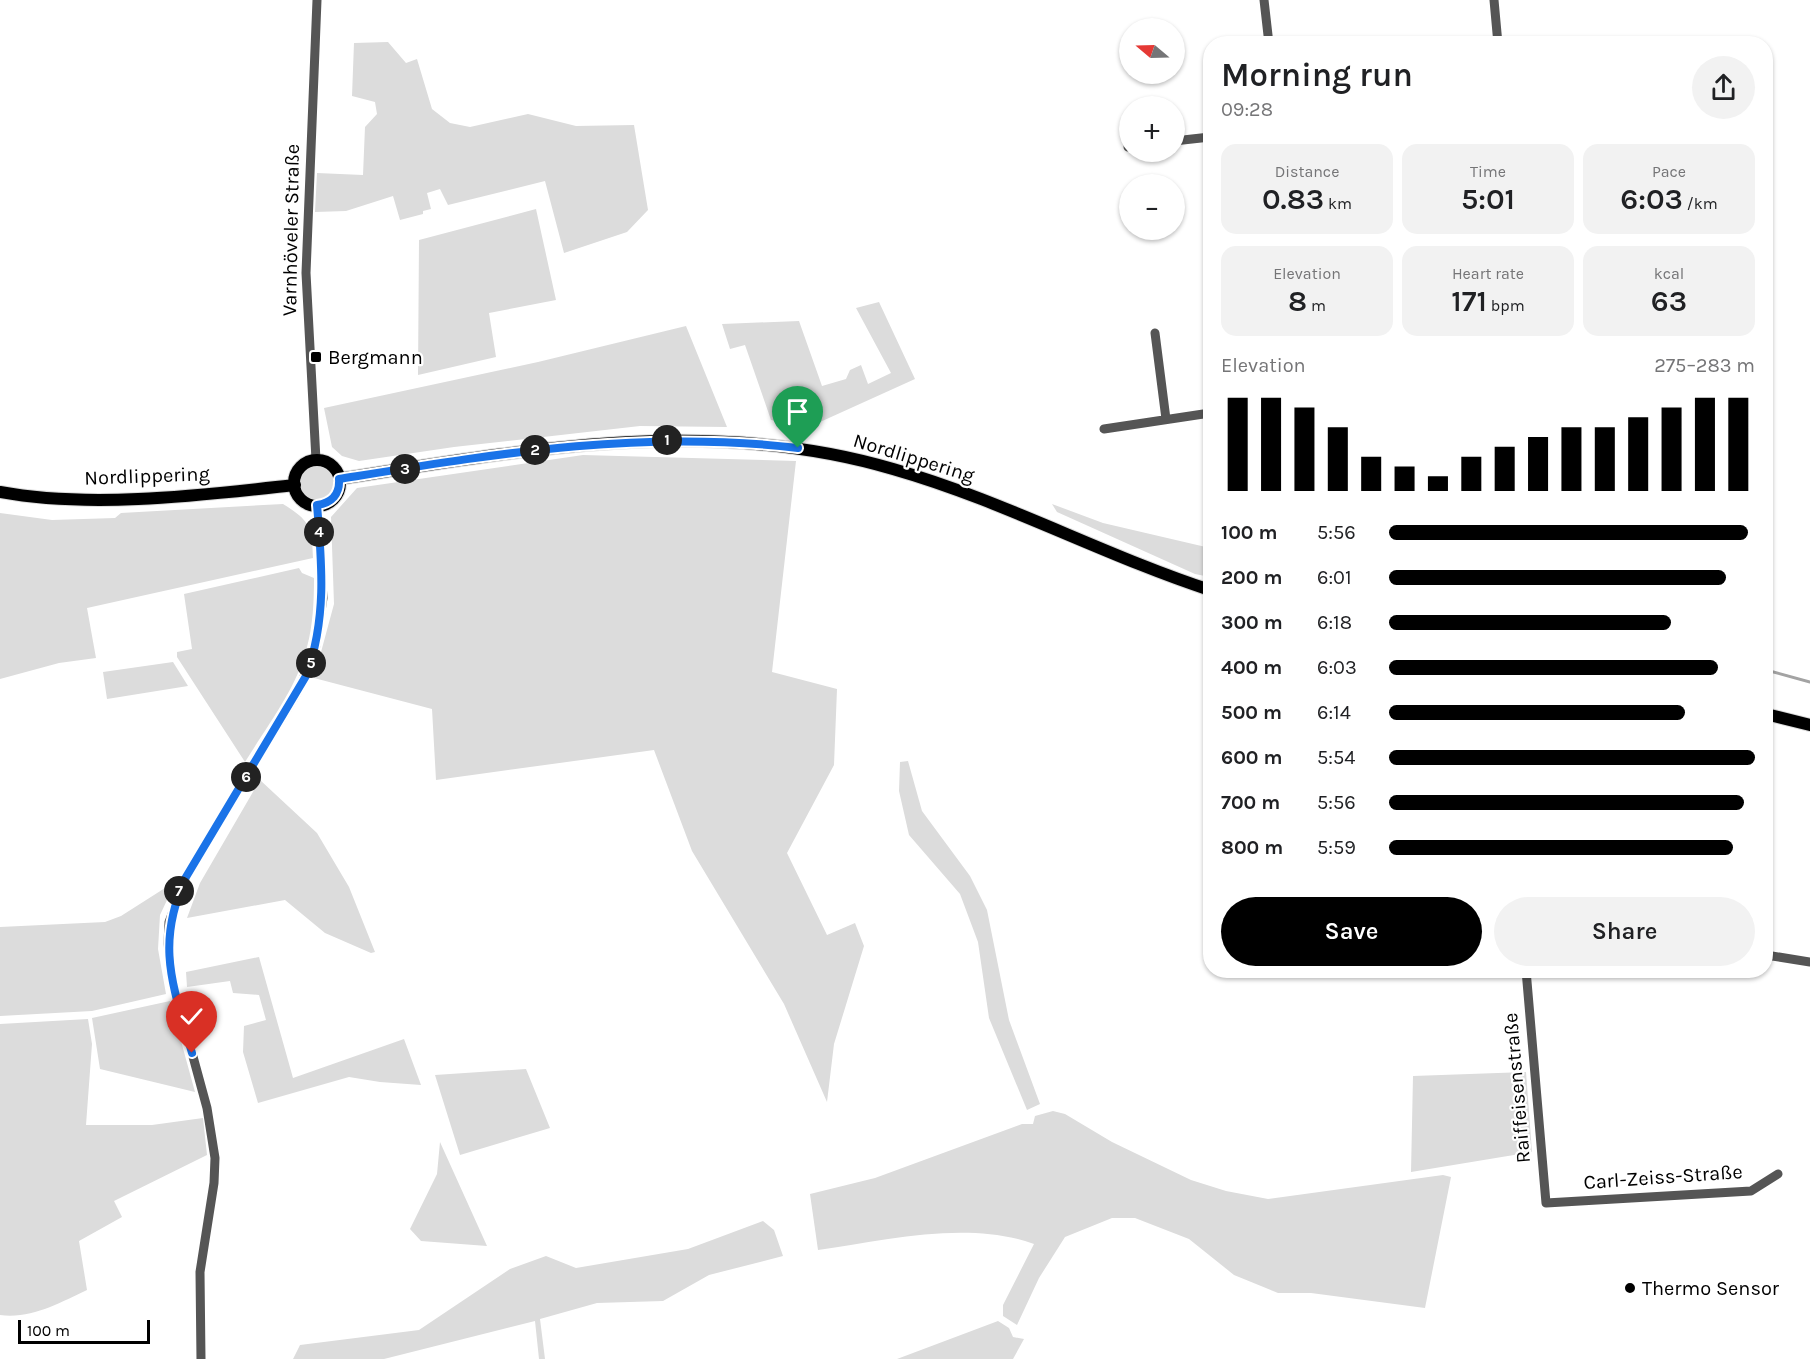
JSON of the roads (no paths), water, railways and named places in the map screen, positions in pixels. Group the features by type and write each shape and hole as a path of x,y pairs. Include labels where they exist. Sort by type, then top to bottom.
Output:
{"main road":[{"name":"Nordlippering","path":"339,479 577,445 691,440 789,447 851,458 939,483 1125,561 1203,588"},
{"path":"316,460 331,465 339,479 336,495 328,502 317,505 302,500 295,485 298,470 306,463 316,460"},
{"name":"Nordlippering","path":"0,492 79,498 143,498 295,485"},
{"path":"1773,716 1810,725"}],"street":[{"name":"Varnhöveler Straße","path":"316,460 306,273 317,0"},
{"path":"1264,0 1268,36"},
{"path":"1494,0 1497,36"},
{"path":"1185,140 1203,138"},
{"path":"1155,333 1166,420"},
{"path":"1104,429 1203,414"},
{"path":"201,1359 200,1272 214,1183 214,1145 173,983 168,944 170,922 186,877 297,693 315,651 323,598 317,505"},
{"path":"1773,956 1805,961"},
{"name":"Raiffeisenstraße","path":"1527,978 1546,1203"},
{"name":"Carl-Zeiss-Straße","path":"1546,1203 1751,1191 1778,1174"}],"waterway":[{"path":"1773,672 1810,682"}],"place":[{"name":"Bergmann","path":"316,357"},
{"name":"Thermo Sensor","path":"1630,1288"}]}
